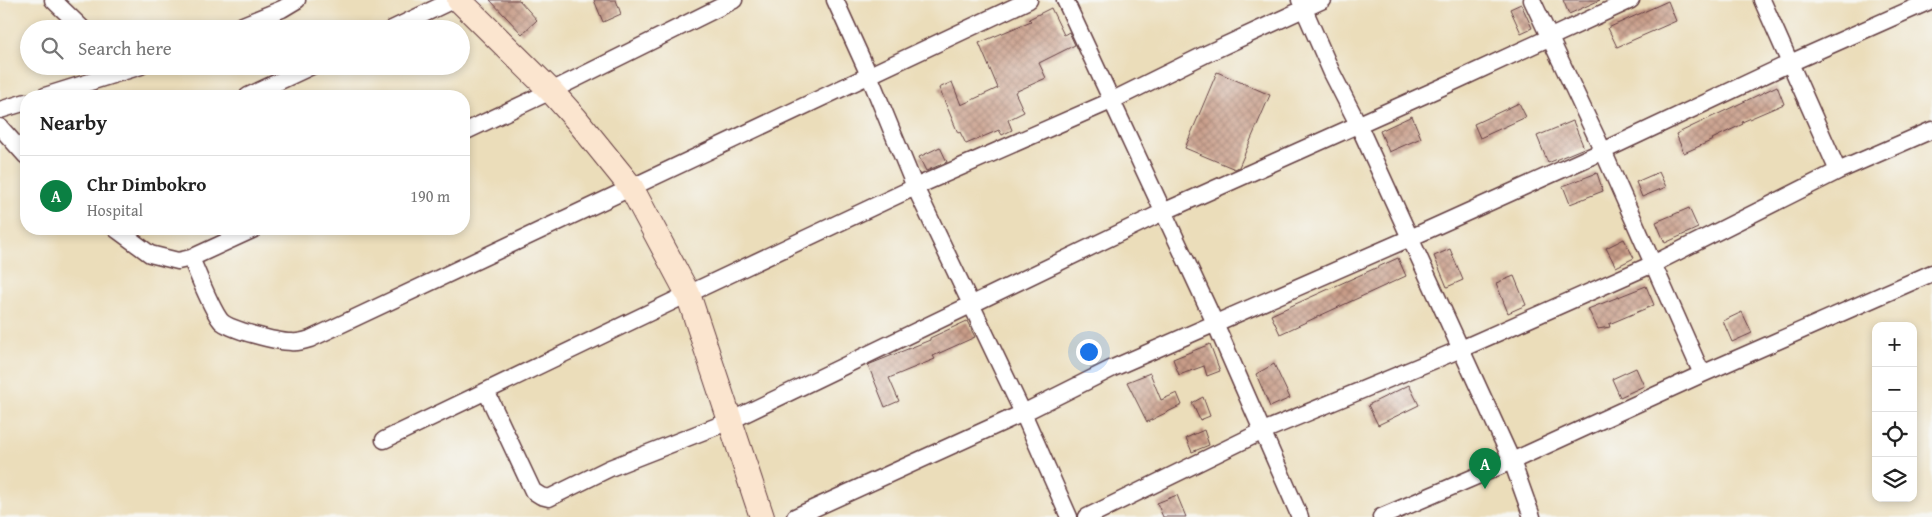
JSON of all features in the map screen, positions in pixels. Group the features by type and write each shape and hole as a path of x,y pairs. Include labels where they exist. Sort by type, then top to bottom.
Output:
{"main road":[{"path":"459,0 551,91 631,187 688,294 762,517"}],"street":[{"path":"53,0 74,20"},
{"path":"254,20 282,9 297,0"},
{"path":"411,20 453,0"},
{"path":"470,129 734,0"},
{"path":"835,0 869,75 915,187 1023,412 1069,517"},
{"path":"191,258 218,316 226,325 261,337 287,342 299,342 310,339 1029,0"},
{"path":"1065,0 1110,101 1215,323 1300,517"},
{"path":"384,440 915,187 1110,101 1302,4 1323,0"},
{"path":"1532,0 1603,151 1702,374"},
{"path":"486,391 533,491 549,498 610,468 730,421 1162,212 1631,0"},
{"path":"1762,0 1838,171"},
{"path":"795,517 1023,412 1113,368 1410,238 1603,151 1790,63 1932,0"},
{"path":"1302,4 1332,73 1358,124 1512,461 1532,517"},
{"path":"63,90 109,75"},
{"path":"261,90 293,75"},
{"path":"0,110 20,104"},
{"path":"0,127 20,149"},
{"path":"1087,517 1263,431 1461,349 1653,264 1838,171 1932,130"},
{"path":"124,235 150,254 178,261 191,258 241,235"},
{"path":"1382,517 1512,461 1932,272"}],"building":[{"path":"490,0 519,0 537,20 522,34"},
{"path":"594,0 616,0 621,14 603,22"},
{"path":"1563,0 1600,0 1569,14"},
{"path":"1668,1 1676,21 1617,47 1608,28"},
{"path":"1521,4 1532,28 1521,33 1510,9"},
{"path":"1051,8 1064,35 1069,32 1075,45 1039,63 1046,78 1015,92 1024,112 1008,120 1012,130 1002,135 999,130 966,144 960,132 958,133 939,88 952,82 961,105 998,88 979,43 1031,21 1029,19"},
{"path":"1217,72 1270,95 1239,167 1235,169 1185,148"},
{"path":"1777,86 1784,104 1742,122 1743,124 1684,153 1676,134"},
{"path":"1519,103 1526,117 1480,138 1474,124"},
{"path":"1412,116 1421,138 1389,152 1380,131"},
{"path":"1573,121 1584,148 1548,163 1537,136"},
{"path":"940,147 947,162 926,171 919,157"},
{"path":"1659,172 1666,187 1642,197 1636,182"},
{"path":"1597,173 1603,191 1570,204 1563,186"},
{"path":"1689,208 1698,228 1665,243 1656,222"},
{"path":"1624,239 1634,258 1616,267 1606,248"},
{"path":"1450,249 1463,280 1447,287 1434,256"},
{"path":"1398,258 1406,276 1280,334 1271,315"},
{"path":"1514,276 1526,305 1508,313 1496,283"},
{"path":"1646,286 1654,305 1609,324 1610,327 1598,329 1588,309"},
{"path":"1742,312 1752,333 1732,342 1723,321"},
{"path":"967,321 975,337 933,356 935,359 889,378 899,401 885,407 868,365 930,340 930,338"},
{"path":"1210,344 1220,371 1207,376 1204,366 1179,375 1173,359"},
{"path":"1274,364 1290,398 1270,407 1256,374"},
{"path":"1636,368 1644,386 1620,397 1612,379"},
{"path":"1150,373 1161,400 1177,393 1182,405 1147,422 1127,382"},
{"path":"1409,385 1419,405 1378,425 1368,405"},
{"path":"1203,397 1210,416 1200,420 1192,403"},
{"path":"1204,430 1209,445 1192,452 1186,438"},
{"path":"1177,495 1186,517 1163,517 1157,503"}],"place":[{"name":"Chr Dimbokro","path":"1485,489"}]}
